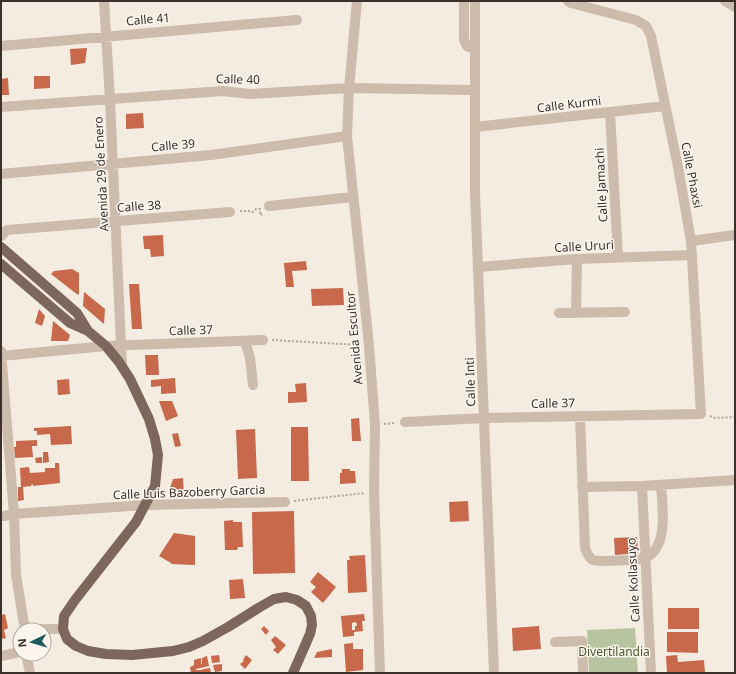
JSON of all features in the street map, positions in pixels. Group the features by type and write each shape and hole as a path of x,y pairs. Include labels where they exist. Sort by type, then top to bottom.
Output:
{"main road":[{"path":"1,248 78,312 88,331"},
{"path":"1,264 70,323 88,331 106,346 122,367 140,399 149,419 158,455 155,486 136,522 64,616 63,629 68,639 76,646 88,651 106,654 132,655 174,651 203,641 274,599 286,597 297,600 306,606 311,616 312,625 310,634 293,673"}],"street":[{"name":"Avenida 29 de Enero","path":"104,1 122,367"},
{"name":"Avenida Escultor","path":"358,1 349,88 347,136 369,345 375,425 374,492 380,673"},
{"path":"464,1 464,40 467,46 475,49"},
{"path":"474,90 475,1"},
{"name":"Calle Phaxsi","path":"568,1 636,20 646,26 651,36 678,167 691,241 701,414"},
{"path":"725,1 735,7"},
{"name":"Calle 41","path":"1,46 297,20"},
{"name":"Calle 40","path":"1,107 223,91 250,94 349,88 474,90"},
{"name":"Calle Inti","path":"474,90 475,192 494,673"},
{"name":"Calle Kurmi","path":"475,127 665,106"},
{"name":"Calle Jamachi","path":"610,112 618,257"},
{"name":"Calle 39","path":"1,174 211,155 347,136"},
{"path":"269,206 353,197"},
{"name":"Calle 38","path":"1,236 7,230 230,212"},
{"path":"691,241 735,235"},
{"name":"Calle Ururi","path":"478,268 577,259 692,255"},
{"path":"576,313 577,259"},
{"path":"559,313 625,312"},
{"name":"Calle 37","path":"106,346 263,340"},
{"path":"245,341 250,358 253,385"},
{"path":"1,356 106,346"},
{"path":"1,351 9,515 16,576 24,622"},
{"name":"Calle 37","path":"406,422 484,418 701,414"},
{"path":"580,416 585,548 588,557 593,560 606,561 645,558 654,551 661,538 663,519 661,484"},
{"path":"582,487 642,486 735,480"},
{"name":"Calle Kollasuyo","path":"642,486 651,673"},
{"name":"Calle Luis Bazoberry Garcia","path":"9,515 145,506 285,502"},
{"path":"52,629 63,629"},
{"path":"555,642 582,641 584,673"},
{"path":"1,656 12,654"},
{"path":"28,662 30,673"}],"path":[{"path":"230,212 253,212 256,209"},
{"path":"263,340 369,345"},
{"path":"701,414 715,418 735,417"},
{"path":"375,425 406,422"},
{"path":"285,502 374,492"}],"green space":[{"name":"Divertilandia","path":"635,628 638,673 589,673 587,630"}],"building":[{"path":"87,48 85,63 71,65 70,49"},
{"path":"34,76 50,76 50,88 34,89"},
{"path":"8,78 9,95 1,95 1,79"},
{"path":"143,113 144,128 126,129 126,114"},
{"path":"163,235 164,256 151,257 150,249 144,249 143,236"},
{"path":"306,261 307,270 292,271 294,287 286,287 284,263"},
{"path":"72,269 79,273 78,295 51,274 54,271"},
{"path":"129,284 139,284 142,329 132,329"},
{"path":"343,288 344,305 312,306 311,289"},
{"path":"84,292 105,309 104,324 83,306"},
{"path":"39,309 45,316 42,326 35,323"},
{"path":"53,321 70,335 68,341 51,341"},
{"path":"145,355 158,355 159,375 146,375"},
{"path":"175,378 176,393 161,394 161,386 151,387 151,380"},
{"path":"69,379 70,394 58,395 57,380"},
{"path":"306,383 307,402 288,403 288,392 296,392 295,384"},
{"path":"159,401 172,401 178,416 166,421"},
{"path":"359,418 361,441 352,441 351,419"},
{"path":"71,426 72,444 51,445 50,434 37,435 37,431 34,431 34,428"},
{"path":"291,427 308,427 309,481 291,481"},
{"path":"255,429 257,478 238,479 236,430"},
{"path":"178,433 181,446 175,447 172,434"},
{"path":"37,440 37,446 32,446 33,457 15,458 14,447 16,447 16,441"},
{"path":"43,452 48,452 49,462 43,463"},
{"path":"42,457 42,463 36,463 35,458"},
{"path":"55,463 59,463 60,483 33,486 33,484 31,486 23,487 24,500 18,501 18,487 21,487 20,468 29,467 30,473 45,472 45,468 55,468"},
{"path":"342,469 350,469 350,471 355,471 356,483 340,484 340,473 342,473"},
{"path":"183,478 184,495 172,496 169,491 173,479"},
{"path":"468,501 469,521 450,522 449,502"},
{"path":"294,511 295,573 253,574 252,512"},
{"path":"233,520 233,522 242,522 243,547 238,547 237,550 225,550 224,521"},
{"path":"174,533 195,536 195,565 171,564 159,556"},
{"path":"637,537 638,553 615,555 614,538"},
{"path":"365,555 367,592 348,593 347,560 350,560 349,556"},
{"path":"318,572 336,587 323,603 311,592 316,587 310,582"},
{"path":"243,579 245,598 230,599 229,580"},
{"path":"668,608 699,608 699,629 668,629"},
{"path":"5,614 8,628 4,630 6,638 1,639 1,615"},
{"path":"364,614 365,621 362,621 363,631 354,632 354,636 343,637 341,616","holes":["356,622 357,626 355,626 355,630 352,630 352,623"]},
{"path":"264,626 269,631 266,635 261,629"},
{"path":"539,626 541,649 513,651 512,628"},
{"path":"667,632 698,632 698,653 667,652"},
{"path":"275,636 286,645 278,654 273,650 276,647 271,640"},
{"path":"353,643 353,649 363,649 363,670 346,672 344,644"},
{"path":"332,649 332,657 314,658 317,652"},
{"path":"219,655 220,662 212,663 211,656"},
{"path":"246,655 252,660 245,669 240,664 244,661 243,660"},
{"path":"677,655 678,662 704,660 705,673 667,673 666,656"},
{"path":"207,656 209,666 196,670 210,668 211,673 191,673 190,667 194,665 194,660 201,658 202,664 202,658"},
{"path":"222,664 222,671 215,672 213,665"}]}
